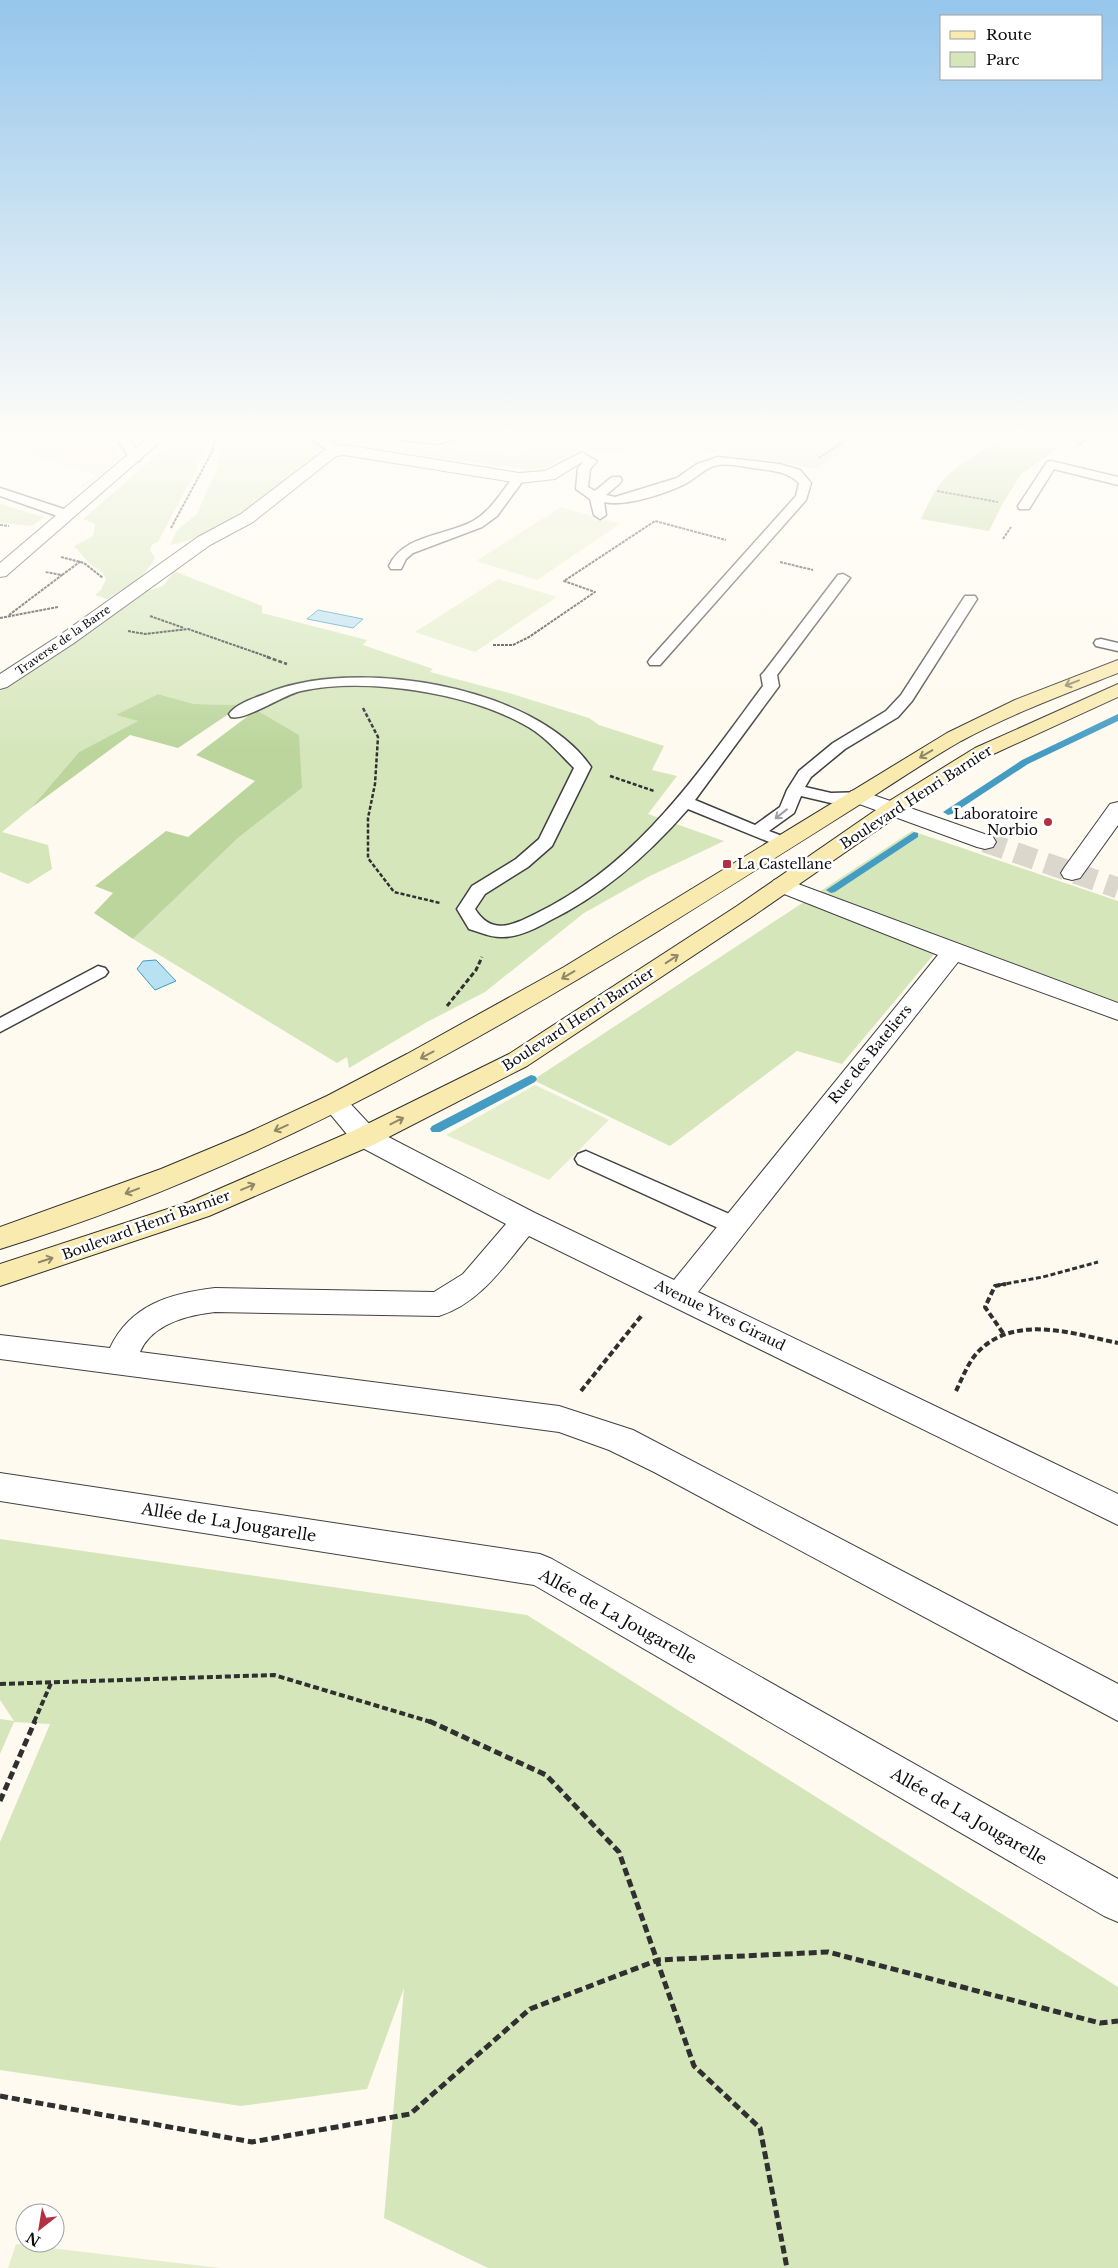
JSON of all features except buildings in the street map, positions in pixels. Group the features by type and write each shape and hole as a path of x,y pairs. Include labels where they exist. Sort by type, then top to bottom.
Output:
{"main road":[{"name":"Boulevard Henri Barnier","path":"0,1238 182,1172 335,1104 494,1020 954,737 1022,704 1115,676"},
{"name":"Boulevard Henri Barnier","path":"0,1275 199,1209 365,1137 518,1060 782,885 894,808 982,752 1115,676"}],"street":[{"path":"0,572 8,557 31,541"},
{"name":"Traverse de la Barre","path":"0,684 67,639 204,541"},
{"path":"859,796 985,842"},
{"path":"1072,873 1118,809"},
{"path":"782,885 954,952 1118,1012"},
{"name":"Rue des Bateliers","path":"672,1291 735,1226 850,1077 954,952"},
{"name":"Avenue Yves Giraud","path":"335,1104 365,1137 525,1220 1118,1510"},
{"path":"120,1362 131,1338 158,1315 186,1303 215,1300 439,1304 474,1282 525,1220"},
{"path":"0,1348 559,1419 621,1440 666,1462 1118,1704"},
{"name":"Allée de La Jougarelle","path":"0,1487 540,1570 1118,1902"}],"lane":[{"path":"396,566 400,556 408,550 432,541"},
{"path":"655,662 762,541"},
{"path":"236,714 266,698 300,686 336,681 376,682 439,691 491,705 528,720 583,767 546,842 522,863 478,890 466,909 476,925 502,932 527,924 567,907 605,882 635,856 685,802 771,686 769,675 842,578"},
{"path":"758,831 788,809 795,790 805,774 839,746 892,714 907,698 970,599"},
{"path":"1100,643 1118,647"},
{"path":"795,790 831,798 859,796"},
{"path":"685,802 784,843"},
{"path":"0,1026 98,972"},
{"path":"586,1159 735,1226"}],"path":[{"path":"163,541 160,547 177,560"},
{"path":"493,645 513,645 529,637 595,592 564,582 625,541"},
{"path":"720,541 842,578"},
{"path":"62,575 81,561"},
{"path":"114,604 136,611 125,618 122,626 129,632 145,634 187,629"},
{"path":"0,620 7,616 31,613"},
{"path":"149,616 336,681 362,707 378,737 375,784 368,818 368,858 394,892 466,909"},
{"path":"443,1014 453,994 480,964 485,944 476,925"},
{"path":"1003,1334 985,1307 995,1286 1043,1277 1098,1262"},
{"path":"559,1419 672,1291"},
{"path":"938,1422 980,1350 1003,1334 1044,1329 1118,1343"},
{"path":"0,1684 274,1675 421,1718 546,1775 619,1852 694,2066 760,2128 787,2268"},
{"path":"0,1801 52,1681"},
{"path":"0,2096 252,2142 410,2114 530,2009 658,1960 828,1952 1100,2023 1118,2021"}],"green space":[{"path":"84,541 159,541 152,545 150,550 155,558 145,573 107,599 95,595 101,590 106,579 103,573 90,564 74,546"},
{"path":"172,541 185,541 170,545"},
{"path":"508,541 595,541 537,580 476,561"},
{"path":"174,571 262,606 262,613 367,640 363,645 433,669 430,672 509,693 589,718 599,725 664,746 652,770 677,776 648,814 724,841 648,877 584,913 485,992 427,1022 349,1068 347,1057 337,1063 133,939 238,838 302,788 256,711 244,718 230,712 241,705 194,704 158,694 117,715 139,721 79,752 31,808 2,832 48,845 52,869 28,884 0,872 0,691 147,591 163,586"},
{"path":"498,579 557,597 475,652 415,632"},
{"path":"158,694 194,704 242,705 178,748 130,735 31,808 79,752 138,721 116,715"},
{"path":"256,710 299,735 302,788 238,838 133,939 94,913 113,893 95,886 166,831 188,837 255,781 196,755"},
{"path":"912,831 1118,901 1118,1002 945,941 842,1064 797,1051 670,1146 533,1080"},
{"path":"535,1085 609,1120 549,1180 446,1135"},
{"path":"0,1539 527,1615 1118,1987 1118,2268 488,2268 384,2218 404,1988 367,2089 241,2106 0,2070 0,1842 50,1724 14,1722 0,1754 0,1719 14,1721 0,1700"},
{"path":"15,2247 15,2253 65,2253 65,2250 220,2268 8,2268"}],"water":[{"path":"318,610 363,619 353,628 307,619"},
{"path":"156,960 176,981 155,990 137,969 143,961"}],"waterway":[{"path":"948,812 1025,762 1118,717"},
{"path":"831,890 914,835"},
{"path":"436,1129 531,1079"}],"tunnel":[{"path":"985,842 1118,888"}],"place":[{"name":"Laboratoire Norbio","path":"1048,822"},
{"name":"La Castellane","path":"727,864"}]}
